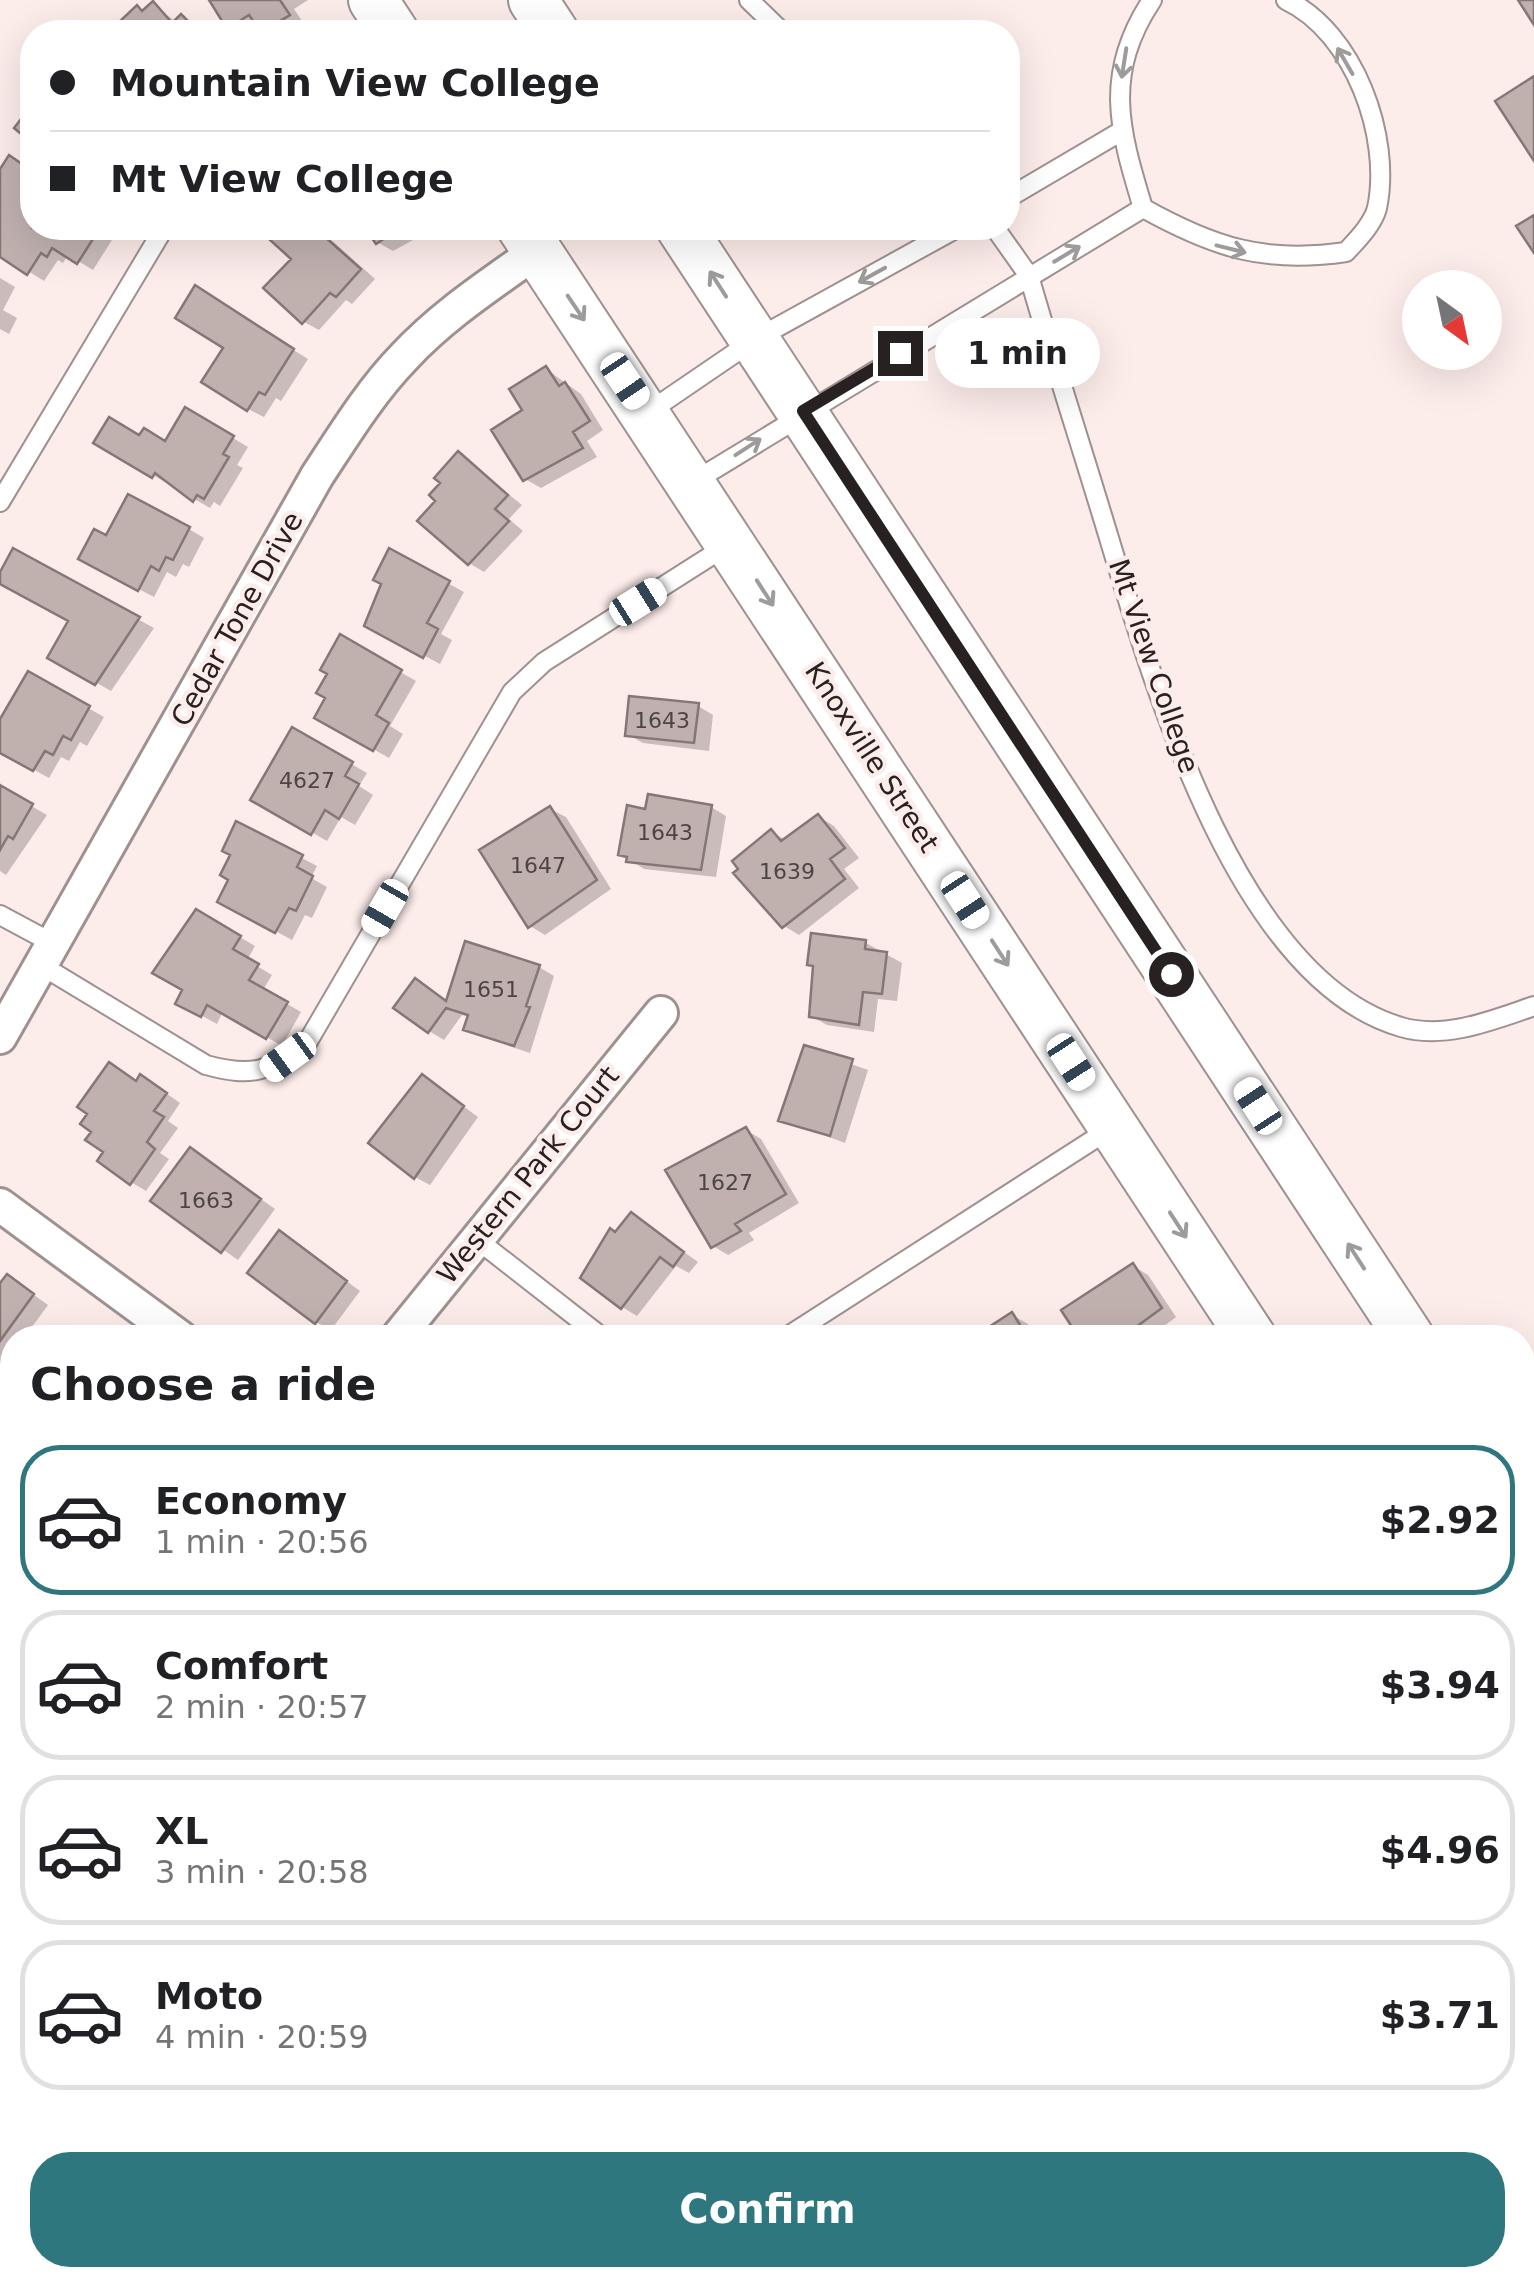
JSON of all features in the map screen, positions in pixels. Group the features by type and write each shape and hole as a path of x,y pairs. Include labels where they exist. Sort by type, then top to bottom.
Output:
{"street":[{"name":"Cedar Tone Drive","path":"0,1038 50,956 317,476 363,407 403,358 529,240"},
{"name":"Knoxville Street","path":"531,240 1243,1325"},
{"path":"689,240 1401,1325"},
{"name":"Western Park Court","path":"406,1325 661,1014"},
{"path":"0,1205 163,1325"}],"lane":[{"path":"749,0 770,20"},
{"path":"1152,0 1130,34 1122,68 1120,132 1143,208 1200,240 1238,252 1315,257 1346,252 1377,211 1378,162 1368,102 1325,26 1286,0"},
{"path":"1020,191 1120,132"},
{"path":"693,482 803,411 1143,208"},
{"path":"0,502 157,240"},
{"path":"647,413 754,340 935,240"},
{"name":"Mt View College","path":"1004,240 1029,276 1169,725 1243,879 1283,941 1350,1003 1402,1028 1449,1031 1534,1006"},
{"path":"0,914 50,956 206,1064 235,1073 269,1070 307,1043 512,692 544,662 732,542"},
{"path":"806,1325 1114,1127"},
{"path":"475,1238 586,1325"}],"building":[{"path":"209,0 280,0 290,15 281,20 253,20 249,15 241,20 221,20"},
{"path":"1518,0 1534,0 1534,25"},
{"path":"153,1 169,20 121,20 137,5 142,11"},
{"path":"1534,76 1534,161 1495,101"},
{"path":"9,155 20,163 20,240 92,240 77,264 52,248 47,257 41,253 27,275 0,257 0,169"},
{"path":"1534,215 1534,253 1516,226"},
{"path":"270,240 328,240 361,269 336,297 330,293 302,324 263,288 291,259"},
{"path":"195,285 294,349 265,395 259,392 247,411 201,382 223,348 175,318"},
{"path":"546,366 559,386 565,382 590,421 573,432 583,448 523,481 491,430 522,410 509,389"},
{"path":"185,407 234,436 223,454 229,457 204,499 197,495 193,502 155,473 152,478 93,443 109,417 139,435 144,428 165,441"},
{"path":"458,451 508,495 495,509 509,521 468,565 417,521 435,501 429,495 440,483 434,478"},
{"path":"128,494 190,527 173,560 166,557 159,571 151,566 138,591 78,559 94,529 106,535"},
{"path":"13,548 140,617 95,685 47,658 68,621 0,584 0,572"},
{"path":"389,548 450,581 427,623 438,629 423,658 364,626 381,584 373,580"},
{"path":"340,634 402,670 376,715 389,723 373,751 314,718 325,698 316,693 327,674 320,670"},
{"path":"28,671 90,706 71,740 63,736 53,755 45,751 33,771 0,753 0,719"},
{"path":"629,696 699,703 694,743 625,736"},
{"path":"292,727 353,762 345,776 359,784 339,819 325,810 311,835 250,800"},
{"path":"0,785 33,804 13,839 8,836 0,850"},
{"path":"648,794 712,805 701,870 626,862 627,857 618,855 627,805 645,809"},
{"path":"550,806 597,880 528,928 479,850"},
{"path":"818,814 845,848 830,859 845,879 782,928 733,873 738,869 732,861 771,829 781,841"},
{"path":"236,821 303,855 297,867 313,876 296,911 289,908 275,933 217,902 228,880 220,875 230,855 222,851"},
{"path":"196,909 241,936 233,949 259,964 249,980 288,1002 266,1039 207,1005 201,1017 175,1004 182,990 152,973"},
{"path":"811,933 866,940 865,949 887,952 882,994 863,992 859,1025 809,1017 813,966 807,965"},
{"path":"465,941 540,965 526,1006 530,1007 514,1046 463,1030 468,1015 446,1008 428,1033 393,1008 415,978 446,1001"},
{"path":"804,1045 853,1059 830,1136 778,1121"},
{"path":"109,1062 136,1081 140,1074 167,1093 154,1111 164,1117 147,1142 155,1149 130,1185 97,1161 103,1152 85,1140 91,1132 80,1124 87,1114 77,1107"},
{"path":"422,1074 464,1106 414,1179 368,1143"},
{"path":"746,1127 786,1194 735,1224 741,1231 711,1248 665,1170"},
{"path":"190,1147 261,1199 221,1253 150,1201"},
{"path":"631,1212 684,1252 673,1267 660,1257 621,1309 580,1278 610,1228 615,1232"},
{"path":"279,1230 347,1281 315,1324 247,1273"},
{"path":"1133,1263 1162,1308 1139,1325 1071,1325 1061,1310"},
{"path":"7,1274 34,1294 12,1325 0,1325 0,1283"},
{"path":"1012,1312 1020,1325 992,1325"}],"route":[{"path":"900,353 803,411 1171,974"}]}
